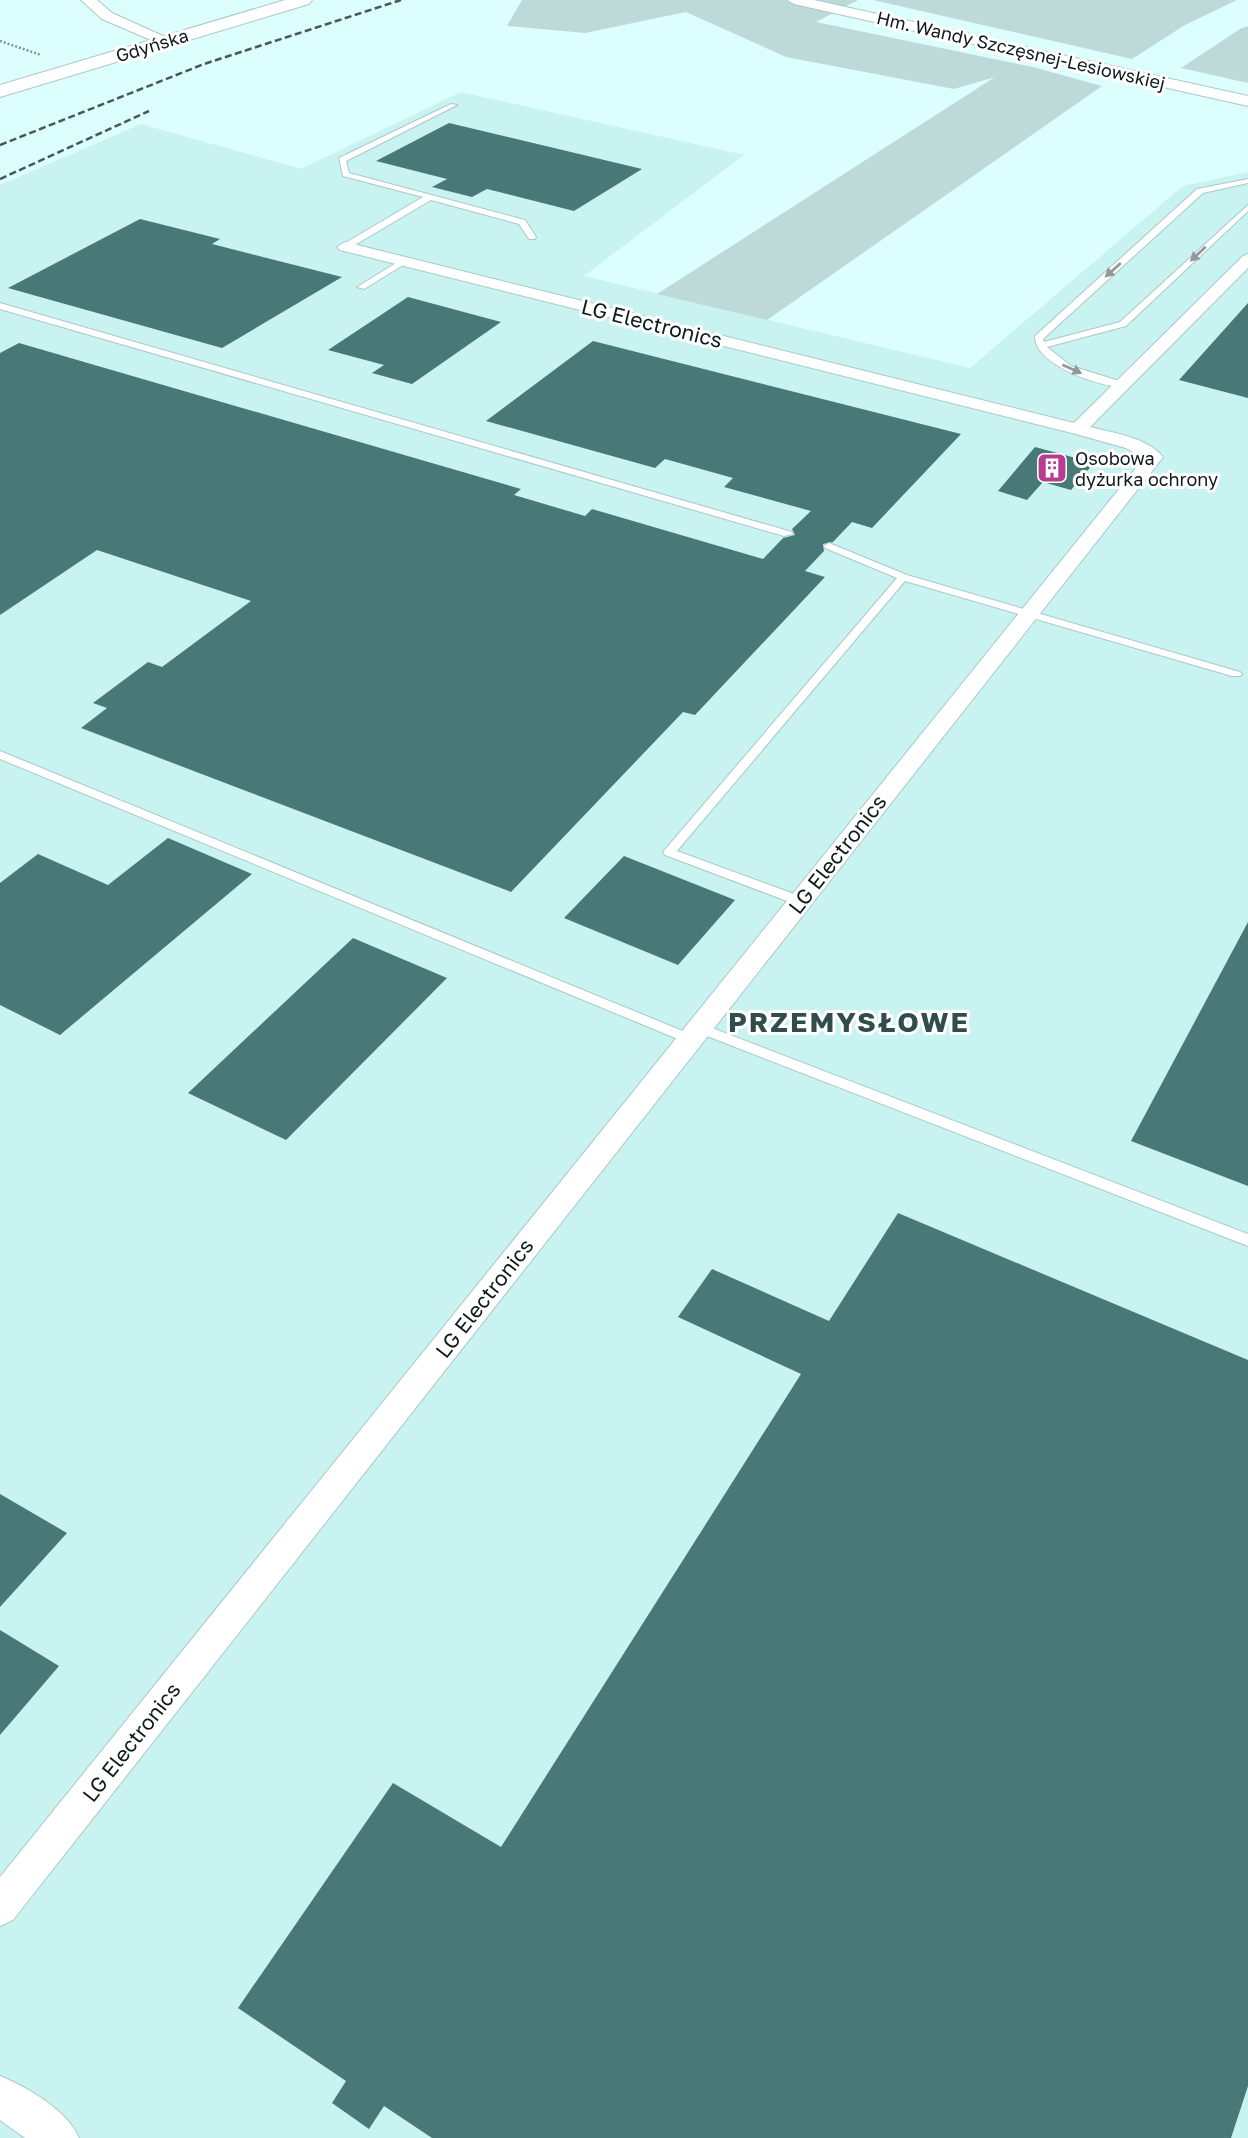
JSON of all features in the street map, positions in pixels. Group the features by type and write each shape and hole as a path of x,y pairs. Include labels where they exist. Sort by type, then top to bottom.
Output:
{"main road":[{"name":"Gdyńska","path":"0,91 303,0"}],"street":[{"path":"88,0 107,16 166,41"},
{"name":"Hm. Wandy Szczęsnej-Lesiowskiej","path":"794,0 1248,101"},
{"name":"LG Electronics","path":"0,1908 1154,457 1132,443 345,247"},
{"path":"1078,429 1248,259"},
{"path":"0,2096 59,2138"}],"lane":[{"path":"453,105 342,160 346,174 522,222 532,237"},
{"path":"1123,385 1076,372 1051,359 1038,338 1200,191 1248,181"},
{"path":"345,247 428,198"},
{"path":"1041,346 1123,324 1248,207"},
{"path":"361,287 404,262"},
{"path":"0,306 788,534"},
{"path":"828,546 903,578 1236,674"},
{"path":"800,901 669,852 903,578"},
{"path":"0,755 695,1033 1248,1240"}],"shaded area":[{"path":"522,0 858,0 816,22 1033,67 1102,86 767,320 657,294 995,77 954,89 786,57 686,12 585,33 507,26"},
{"path":"873,0 1237,0 1185,25 1132,59"},
{"path":"1248,26 1248,83 1181,68 1240,29"},
{"path":"461,92 744,155 584,276 970,368 1183,186 1248,172 1248,2138 0,2138 0,185 141,124 301,169"}],"building":[{"path":"449,123 642,169 574,211 487,189 472,197 432,187 447,179 376,161"},
{"path":"140,219 220,239 212,244 342,277 222,348 8,288"},
{"path":"408,297 501,322 412,384 372,373 384,365 328,350"},
{"path":"1248,303 1248,398 1179,380"},
{"path":"593,341 961,434 872,528 852,522 833,542 823,544 824,551 805,571 825,577 695,715 683,712 511,892 81,728 107,708 93,703 148,662 162,667 251,601 97,550 0,615 0,353 19,343 521,489 514,495 585,516 592,509 763,559 783,538 795,535 792,529 811,511 724,487 733,478 665,459 655,468 486,421"},
{"name":"Osobowa dyżurka ochrony","path":"1035,447 1094,463 1071,490 1043,482 1027,500 998,491"},
{"path":"168,838 252,874 60,1035 0,1005 0,883 38,854 108,885"},
{"path":"624,856 735,900 678,965 564,918"},
{"path":"1248,922 1248,1186 1131,1141"},
{"path":"353,938 447,978 286,1140 188,1093"},
{"path":"898,1213 1248,1360 1248,2086 1231,2138 432,2138 384,2106 369,2129 332,2103 346,2081 238,2008 393,1783 501,1847 801,1374 678,1317 712,1269 829,1321"},
{"path":"0,1494 67,1533 0,1607"},
{"path":"0,1630 59,1666 0,1735"}],"railway":[{"path":"0,145 204,64 401,0"},
{"path":"0,179 149,111"}],"place":[{"name":"Osobowa dyżurka ochrony","path":"1052,468"}],"district":[{"name":"PRZEMYSŁOWE","path":"849,1021"}]}
